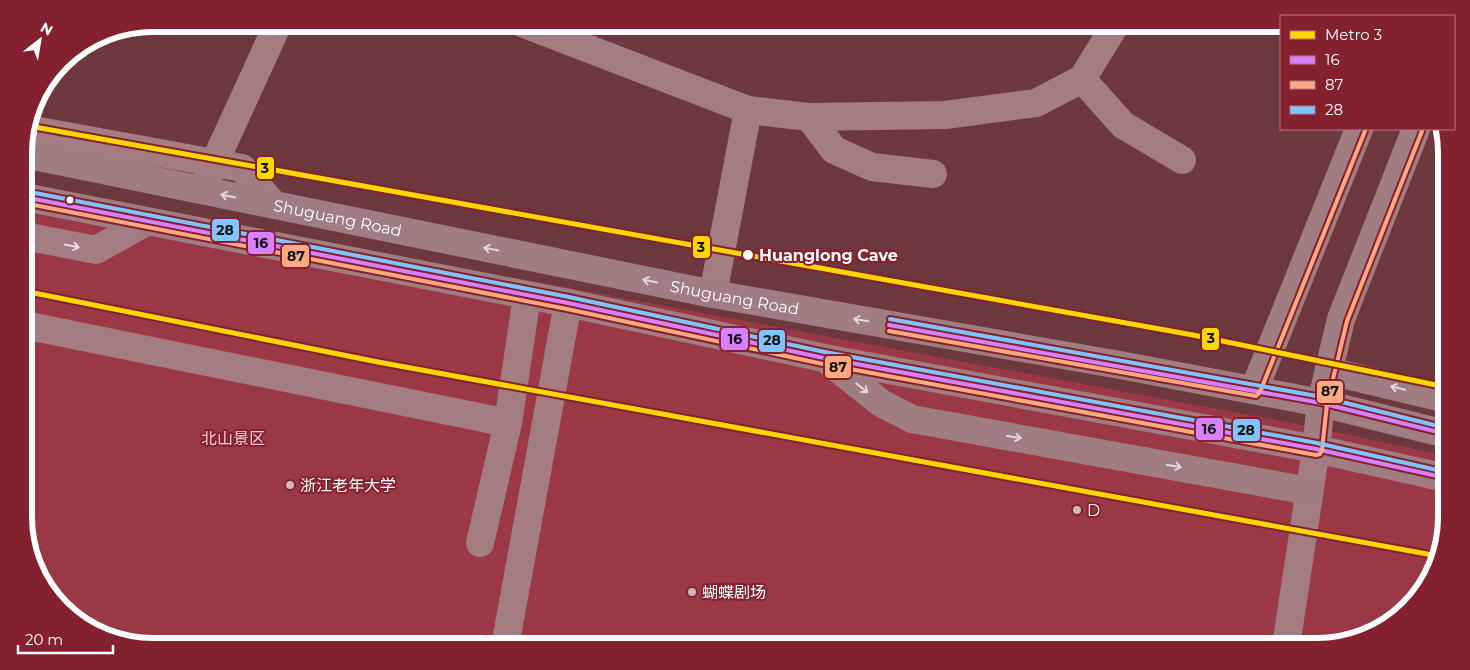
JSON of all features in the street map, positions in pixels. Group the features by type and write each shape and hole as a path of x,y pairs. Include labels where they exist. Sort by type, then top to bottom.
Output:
{"main road":[{"path":"1254,390 1359,130"},
{"path":"1316,449 1321,403 1341,319 1416,130"},
{"name":"Shuguang Road","path":"33,156 713,294 1321,403 1438,432"},
{"path":"33,199 568,303 824,358 1316,449 1438,476"},
{"path":"824,358 881,403 912,419 1309,491"},
{"path":"1329,372 1438,397"}],"street":[{"path":"202,190 274,32"},
{"path":"545,32 748,110 809,117 945,115 1036,103 1082,79 1111,32"},
{"path":"1082,79 1123,125 1182,160"},
{"path":"713,294 748,110"},
{"path":"809,117 834,150 864,164 872,167 933,174"},
{"path":"36,129 242,168 274,205"},
{"path":"33,238 96,250 146,222"},
{"path":"480,543 508,423 527,296"},
{"path":"507,638 568,303"},
{"path":"33,327 508,423"},
{"path":"1287,637 1316,449"}],"green space":[{"name":"北山景区","path":"33,186 418,260 1313,427 1438,454 1438,516 1435,540 1428,563 1421,577 1402,602 1384,617 1370,625 1340,635 1324,637 154,638 130,635 107,628 93,621 68,602 49,577 37,548 32,516"}],"metro line":[{"name":"3","path":"36,127 1193,335 1438,385"},
{"name":"3","path":"33,293 378,362 1431,555"}],"transit line":[{"name":"87","path":"889,331 1256,396 1260,392 1365,131"},
{"name":"87","path":"33,205 567,309 823,364 1316,455 1320,454 1322,450 1327,404 1347,321 1422,131"},
{"name":"28","path":"33,193 569,297 825,352 1317,443 1438,470"},
{"name":"16","path":"33,199 568,303 824,358 1316,449 1438,476"},
{"name":"28","path":"890,319 1322,397 1438,426"},
{"name":"16","path":"889,325 1321,403 1438,432"}],"place":[{"name":"Huanglong Cave","path":"748,255"},
{"name":"浙江老年大学","path":"290,485"},
{"name":"D","path":"1077,510"},
{"name":"蝴蝶剧场","path":"692,592"}]}
